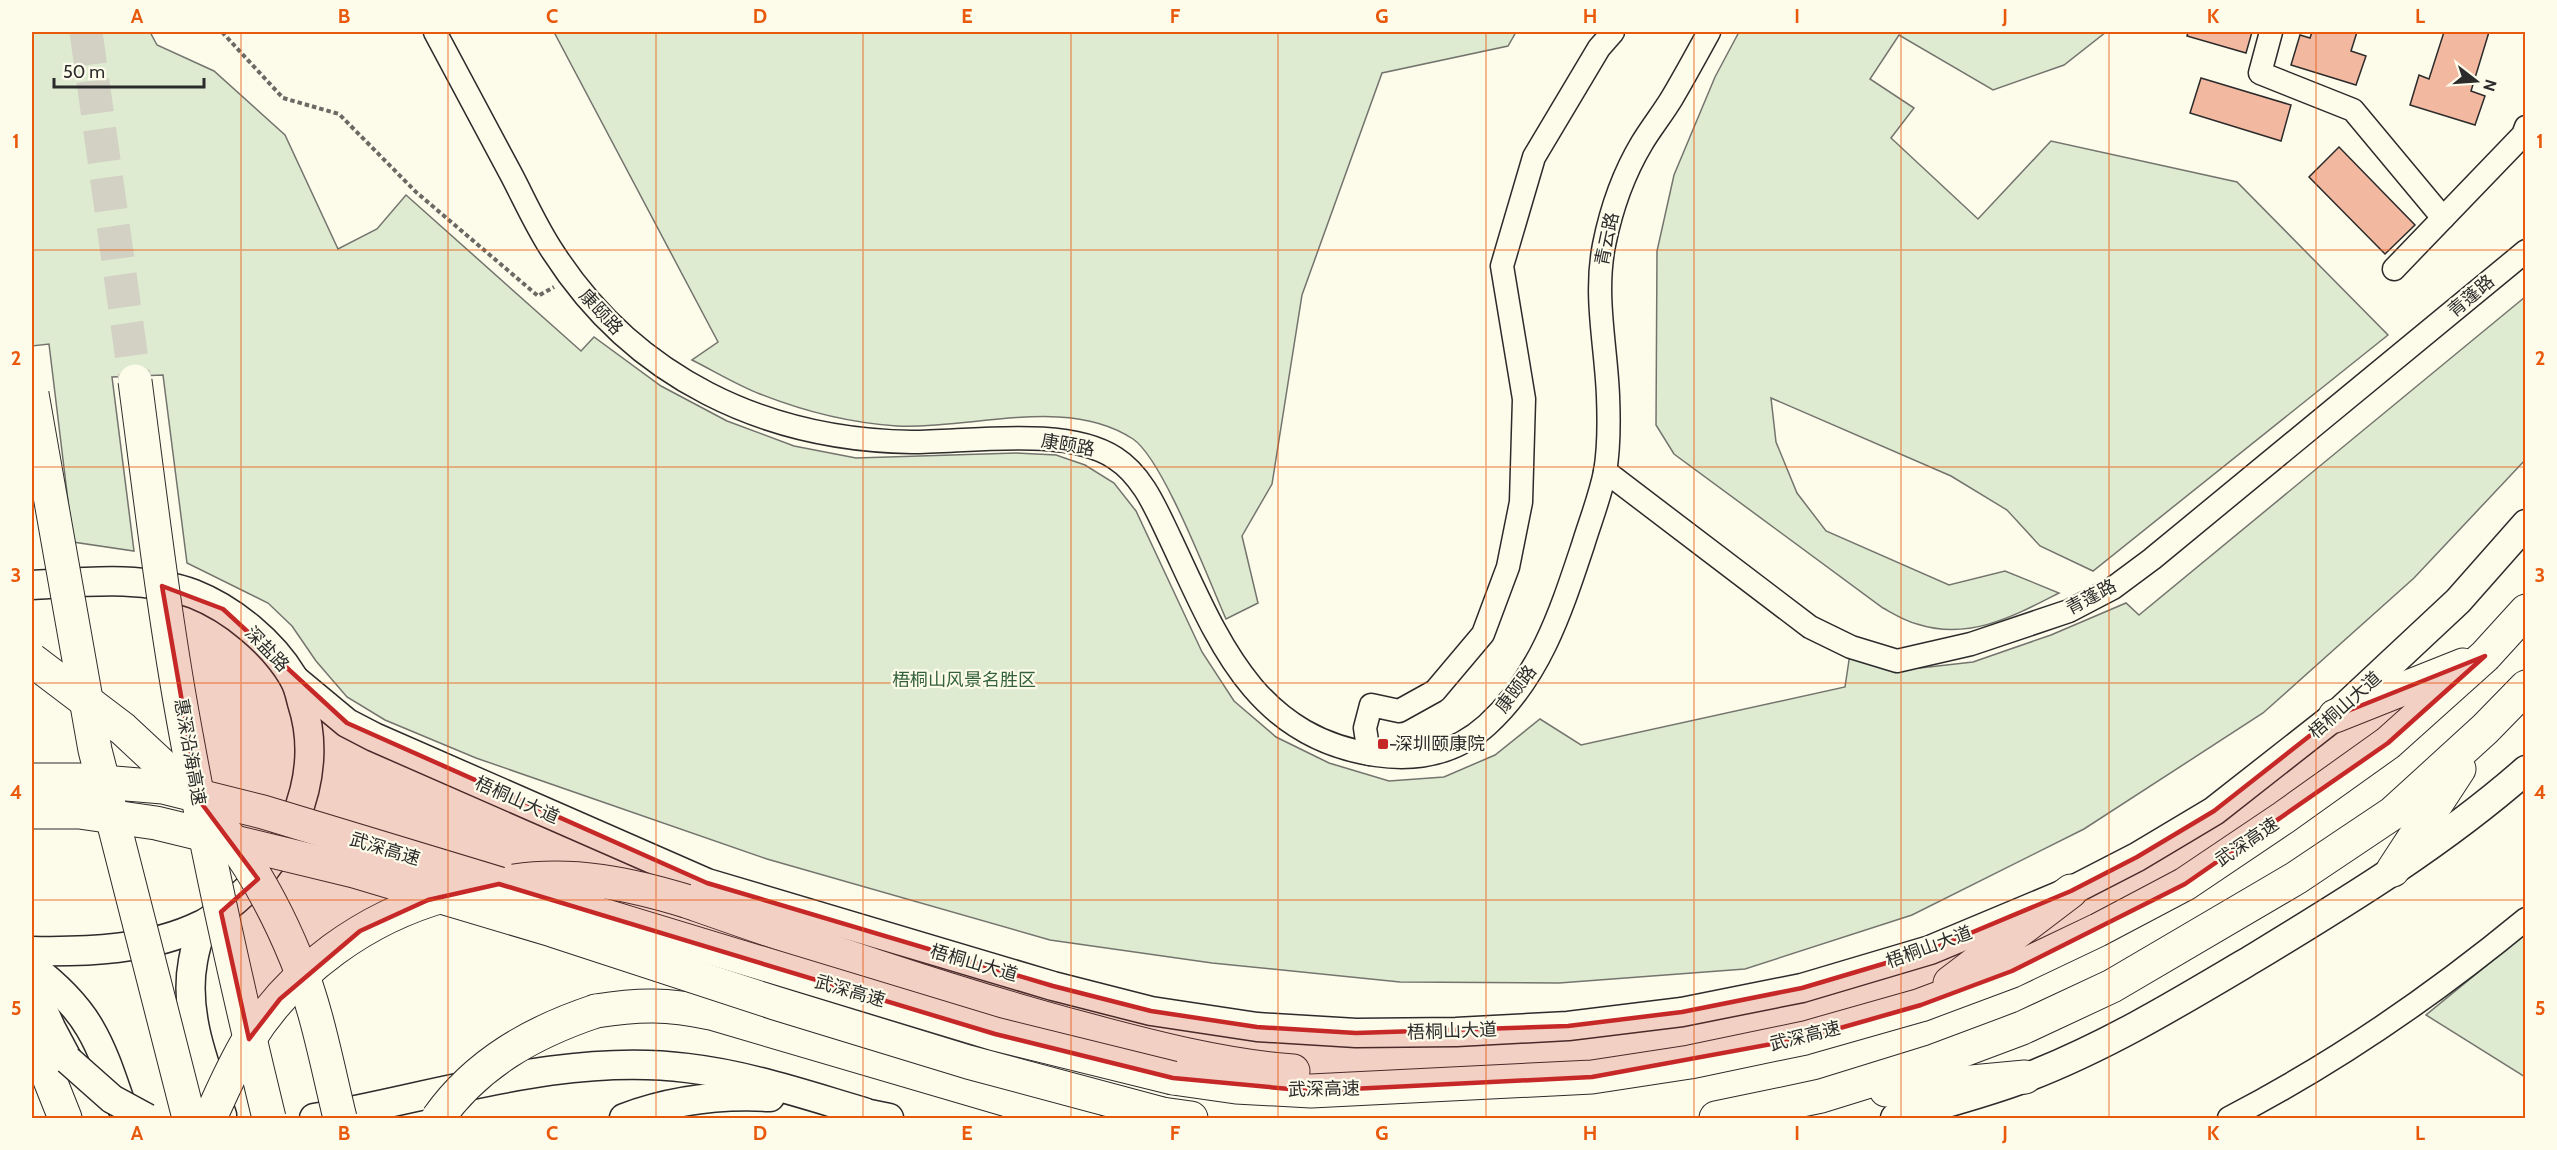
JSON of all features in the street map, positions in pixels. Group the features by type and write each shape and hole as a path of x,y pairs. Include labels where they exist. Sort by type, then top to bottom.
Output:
{"highway":[{"name":"惠深沿海高速","path":"135,381 160,569 187,744 233,970 269,1119"},
{"path":"32,394 95,750 189,1119"},
{"name":"武深高速","path":"32,780 78,780 163,787 263,812 995,1034 1173,1078 1236,1087 1311,1091 1592,1077 1690,1062 1805,1038 1921,1005 2012,971 2098,930 2185,884 2388,743 2485,656 2526,611"},
{"path":"2335,716 2485,656"},
{"path":"32,660 81,696 157,758 219,823 239,850 259,881 297,959 315,1018 340,1119"},
{"path":"1716,1119 1821,1096 1934,1061 2011,1032 2112,986 2296,878 2393,813 2485,729 2526,687"},
{"path":"2393,870 2485,729"},
{"name":"武深高速","path":"32,812 79,812 156,823 354,871 552,930 968,1062 1177,1116"},
{"path":"210,1119 228,1076 249,1039 280,999 323,958 360,931 428,900 474,888 521,880 563,878 604,881 646,889 883,969 1038,1017 1158,1048 1280,1070 1462,1083"},
{"path":"1921,1005 2071,891"},
{"path":"438,1119 482,1070 519,1044 556,1024 596,1011 633,1005 672,1005 711,1013 1014,1102 1084,1119"},
{"path":"32,1035 65,1119"},
{"path":"1821,1096 2025,1077"}],"main road":[{"name":"梧桐山大道","path":"294,679 347,723 374,737 707,883 1053,986 1151,1011 1257,1027 1356,1033 1456,1032 1568,1026 1683,1012 1802,988 1930,950 2071,891 2137,857 2214,811 2335,716 2458,601 2526,524"},
{"name":"深盐路","path":"32,585 132,581 193,594 223,609 249,628 275,654 294,679 308,720 310,758 303,798 288,836 268,868 243,896 203,925 154,941 69,952 32,951"},
{"path":"1896,1119 2025,1077 2134,1028 2303,928 2393,870 2484,807 2526,770"},
{"path":"203,925 192,961 191,1010 202,1055 223,1119"},
{"path":"32,967 58,987 81,1013 100,1046 126,1119"},
{"path":"32,985 68,1060 112,1099 147,1119"},
{"path":"314,1119 534,1073 607,1066 686,1067 774,1086 877,1115"},
{"path":"624,1119 672,1103 713,1096 793,1098 877,1115"}],"street":[{"name":"康颐路","path":"435,32 550,249 597,311 654,361 690,385 728,404 808,431 864,440 915,442 1035,439 1093,447 1112,455 1129,468 1155,507 1215,634 1249,685 1268,704 1297,725 1339,746 1369,754 1400,758 1428,756 1456,748 1490,723 1530,674 1546,646 1575,567 1605,471"},
{"path":"1369,754 1365,728 1371,705 1399,711 1435,691 1483,634 1508,567 1521,502 1524,399 1502,266 1534,157 1599,48 1613,32"},
{"name":"青云路","path":"1605,471 1608,398 1601,331 1599,275 1605,240 1617,197 1640,146 1669,103 1709,32"},
{"path":"2271,32 2260,73 2353,110 2443,218"},
{"path":"2394,269 2523,135 2526,127"},
{"name":"青蓬路","path":"1605,471 1810,627 1851,647 1897,661 1971,644 2068,611 2112,588 2152,559 2524,252"},
{"path":"2229,1119 2290,1087 2390,1022 2526,919"}],"path":[{"path":"222,32 283,98 339,114 416,192 538,296 570,278"}],"highlighted area":[{"path":"162,586 223,609 347,723 707,883 1053,986 1151,1011 1257,1027 1356,1033 1568,1026 1682,1012 1802,988 1930,950 2071,891 2137,857 2214,811 2335,716 2485,656 2388,743 2185,884 2012,971 1921,1005 1805,1038 1592,1077 1311,1091 1173,1078 995,1034 499,884 428,900 360,931 280,999 249,1039 221,912 258,879 199,800"}],"green space":[{"name":"梧桐山风景名胜区","path":"32,32 150,32 157,45 214,71 285,135 338,249 377,229 406,195 581,351 594,337 661,386 727,421 794,446 856,458 1016,453 1056,455 1085,465 1114,483 1136,511 1202,652 1234,701 1276,737 1329,763 1389,781 1444,777 1495,755 1540,719 1581,745 1845,687 1851,647 1920,668 1973,662 2051,635 2126,603 2139,615 2525,297 2526,459 2414,578 2263,713 2084,829 1912,915 1745,969 1559,983 1400,982 1212,963 1050,940 767,859 476,758 385,720 347,697 316,661 292,626 268,603 187,563 163,375 112,377 134,551 73,542 49,344 32,346"},
{"path":"554,32 1516,32 1508,46 1382,73 1302,295 1272,484 1242,536 1258,603 1226,619 1184,522 1158,470 1145,451 1133,439 1107,426 1079,419 1049,417 926,426 897,426 862,422 810,411 776,400 692,360 718,342"},
{"path":"1739,32 2106,32 2064,65 1993,90 1899,35 1870,79 1914,108 1891,138 1978,219 2051,141 2237,182 2388,335 2093,571 2040,546 2007,510 1951,476 1771,398 1776,442 1797,493 1826,531 1949,585 2005,571 2059,593 1991,624 1973,628 1955,630 1936,628 1904,619 1883,608 1674,454 1656,425 1657,251 1674,175 1715,77"},
{"path":"2525,934 2525,1077 2426,1015"}],"building":[{"path":"2188,32 2252,32 2246,53 2187,36"},
{"path":"2312,32 2357,32 2351,51 2366,56 2356,85 2291,65 2300,35 2310,38"},
{"path":"2444,32 2489,32 2471,91 2485,96 2475,125 2410,105 2419,75 2429,79"},
{"path":"2201,78 2291,105 2281,141 2190,113"},
{"path":"2339,147 2415,225 2385,254 2309,177"}],"tunnel":[{"path":"86,32 135,381"}],"place":[{"name":"深圳颐康院","path":"1383,744"}]}
